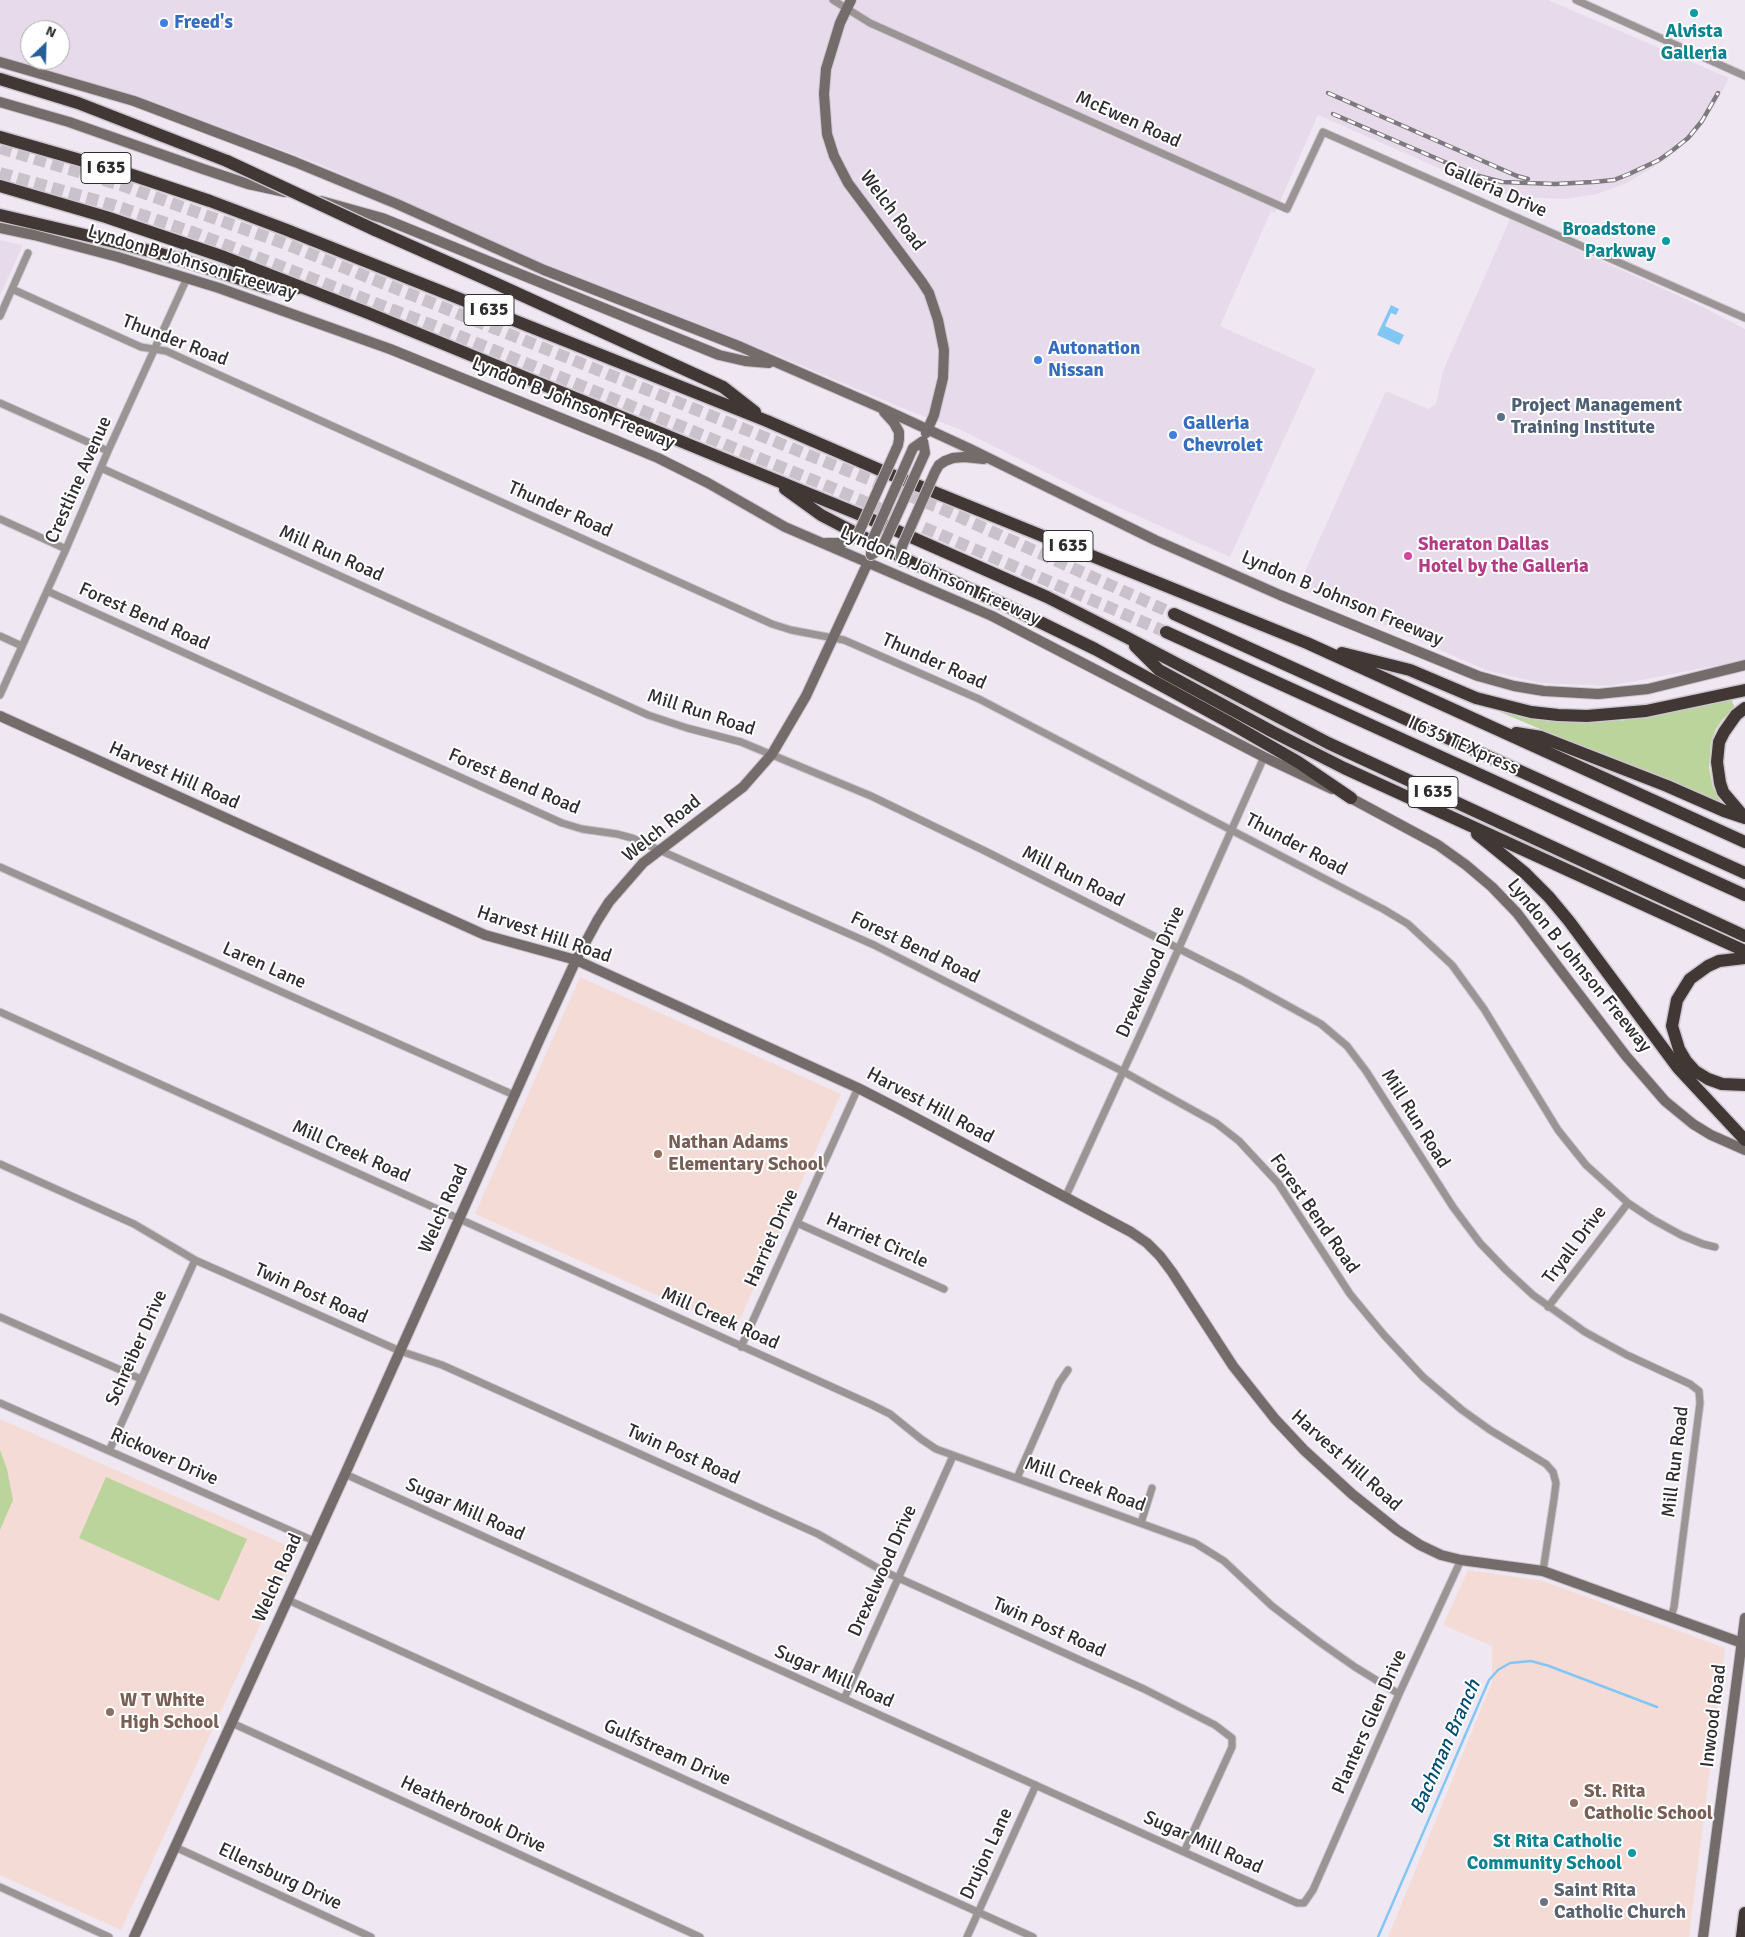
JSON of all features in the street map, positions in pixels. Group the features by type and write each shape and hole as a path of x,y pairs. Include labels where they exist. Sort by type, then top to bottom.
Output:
{"highway":[{"path":"0,79 78,103 227,161 723,387 767,421"},
{"name":"I 635","path":"0,138 128,174 210,201 767,421 887,473 1307,643 1745,842"},
{"name":"Lyndon B Johnson Freeway","path":"0,186 165,236 304,288 767,476 944,551 1047,598 1126,637 1328,743 1745,936"},
{"path":"0,215 176,258 268,288 304,288"},
{"path":"767,476 820,514 915,564 1095,649 1298,762 1351,798"},
{"name":"I 635 TEXpress","path":"1174,614 1745,873"},
{"name":"I 635 TEXpress","path":"1166,632 1745,895"},
{"path":"1126,637 1159,670 1300,745 1464,823 1745,951"},
{"path":"1307,643 1410,670 1476,698 1530,712 1587,716 1646,711 1745,690"},
{"path":"1744,818 1723,792 1717,762 1719,742 1724,732 1729,723 1745,708"},
{"path":"1497,730 1541,737 1744,818"},
{"path":"1464,823 1525,873 1549,897 1570,922 1678,1068 1745,1140"},
{"path":"1745,958 1719,961 1708,966 1690,979 1677,1000 1672,1026 1678,1049 1695,1071 1708,1079 1722,1084 1745,1085"},
{"path":"1742,1937 1745,1913"}],"main road":[{"name":"Welch Road","path":"134,1937 576,960 609,902 644,863 743,787 772,754 797,713 833,638 869,559 871,543 913,448 923,441 928,429 943,378 944,350 936,313 929,293 922,282 848,183 834,156 827,134 824,94 826,69 831,50 849,5"},
{"name":"Lyndon B Johnson Freeway","path":"0,62 134,102 295,162 397,204 544,270 741,347 879,407 1155,540 1271,591 1478,676 1514,686 1564,693 1598,694 1648,688 1745,665"},
{"path":"0,102 69,122 248,184 340,205 382,218 719,355 745,361 775,363"},
{"name":"Lyndon B Johnson Freeway","path":"0,228 118,257 308,319 390,349 658,458 708,483 764,516 810,538 869,559 909,580 992,616 1264,757 1351,798 1438,845 1492,887 1516,913 1626,1056 1675,1111 1711,1135 1745,1150"},
{"path":"810,538 830,544 841,543 851,540 859,532 899,439 899,432 894,423 879,407"},
{"path":"909,580 900,553 939,466 953,458 964,457 994,462"},
{"name":"Harvest Hill Road","path":"0,716 485,936 576,960 858,1088 1131,1232 1147,1243 1160,1256 1233,1366 1274,1419 1327,1473 1397,1530 1420,1545 1441,1555 1461,1560 1543,1571 1743,1643"},
{"name":"Inwood Road","path":"1703,1937 1745,1618"}],"street":[{"name":"McEwen Road","path":"833,0 849,5 870,23 1287,209 1323,132 1369,152"},
{"path":"1576,0 1745,76"},
{"name":"Galleria Drive","path":"1369,152 1745,318"},
{"path":"0,316 28,253"},
{"name":"Crestline Avenue","path":"0,695 187,278"},
{"name":"Thunder Road","path":"12,289 141,347 166,351 772,624 791,630 844,640 979,699 1383,909 1408,924 1452,965 1470,989 1558,1130 1586,1165 1628,1203 1681,1235 1715,1247"},
{"path":"0,403 108,451"},
{"name":"Mill Run Road","path":"101,468 648,715 687,728 741,742 871,796 976,846 1311,1017 1347,1046 1366,1070 1453,1207 1480,1243 1506,1270 1533,1295 1593,1336 1627,1356 1690,1384 1699,1391 1700,1403 1674,1607 1671,1617"},
{"path":"0,519 66,548"},
{"name":"Forest Bend Road","path":"47,591 562,823 591,831 617,834 659,850 906,960 1124,1072 1216,1123 1239,1141 1278,1183 1350,1294 1384,1336 1423,1377 1462,1410 1490,1430 1546,1464 1553,1472 1556,1483 1543,1571"},
{"path":"0,636 22,646"},
{"name":"Drexelwood Drive","path":"1065,1198 1124,1072 1264,757"},
{"name":"Laren Lane","path":"0,868 514,1095"},
{"name":"Mill Creek Road","path":"0,1012 890,1414 921,1439 953,1456 1195,1543 1224,1561 1272,1606 1318,1641 1355,1667 1400,1694"},
{"name":"Harriet Drive","path":"741,1347 858,1088"},
{"name":"Twin Post Road","path":"0,1164 134,1224 194,1260 400,1351 442,1365 818,1534 883,1571 1144,1689 1215,1726 1232,1738 1232,1747 1184,1852"},
{"name":"Tryall Drive","path":"1548,1306 1628,1203"},
{"name":"Harriet Circle","path":"797,1223 944,1289"},
{"name":"Schreiber Drive","path":"109,1451 194,1260"},
{"path":"0,1317 141,1379"},
{"path":"1016,1478 1059,1383 1068,1370"},
{"name":"Rickover Drive","path":"0,1403 314,1541"},
{"name":"Drexelwood Drive","path":"844,1699 897,1577 953,1456"},
{"name":"Sugar Mill Road","path":"345,1474 1297,1904 1304,1903 1308,1898"},
{"path":"1141,1523 1152,1488"},
{"name":"Planters Glen Drive","path":"1308,1898 1461,1560"},
{"name":"Gulfstream Drive","path":"288,1600 1033,1937"},
{"name":"Heatherbrook Drive","path":"232,1723 700,1937"},
{"name":"Drujon Lane","path":"967,1937 1036,1785"},
{"name":"Ellensburg Drive","path":"175,1847 371,1937"},
{"path":"0,1887 109,1937"}],"shaded area":[{"path":"0,0 1548,0 1729,78 1716,104 1699,128 1667,159 1627,183 1597,194 1566,199 1517,197 1484,188 1318,115 1275,213 1271,211 1220,326 1316,369 1230,557 1095,497 959,429 907,410 765,350 560,271 317,163 225,129 43,70 70,70 70,20 20,20 20,62 0,56"},
{"path":"1510,219 1703,307 1745,329 1745,660 1610,686 1541,683 1488,671 1298,587 1386,391 1428,409 1436,404 1443,371"},
{"path":"0,240 23,245 0,295"},
{"name":"Nathan Adams Elementary School","path":"580,977 841,1094 735,1330 475,1214"},
{"name":"W T White High School","path":"0,1419 295,1549 121,1930 0,1875"},
{"name":"St. Rita Catholic School","path":"1468,1570 1543,1581 1725,1648 1689,1937 1388,1937 1492,1682 1492,1646 1443,1625"}],"green space":[{"path":"1731,699 1735,708 1723,719 1716,729 1711,742 1709,768 1713,787 1723,806 1671,781 1500,712 1545,719 1620,721"},
{"path":"0,1450 7,1469 13,1500 0,1530"},
{"path":"106,1477 247,1539 219,1601 79,1538"}],"water":[{"path":"1391,305 1399,309 1396,315 1391,313 1385,326 1404,335 1399,345 1377,335"}],"waterway":[{"name":"Bachman Branch","path":"1378,1937 1489,1680 1498,1670 1510,1663 1531,1661 1657,1707"}],"tunnel":[{"path":"0,148 124,186 283,243 940,508 1174,614"},
{"path":"0,173 113,205 195,233 437,327 830,487 1166,632"}],"railway":[{"path":"1328,93 1517,176 1528,179"},
{"path":"1333,114 1475,175 1502,182 1555,184 1593,182 1614,180 1659,160 1688,138 1702,121 1718,93"}],"place":[{"name":"Alvista Galleria","path":"1694,13"},
{"name":"Freed's","path":"164,23"},
{"name":"Broadstone Parkway","path":"1666,241"},
{"name":"Autonation Nissan","path":"1038,360"},
{"name":"Project Management Training Institute","path":"1501,417"},
{"name":"Galleria Chevrolet","path":"1173,435"},
{"name":"Sheraton Dallas Hotel by the Galleria","path":"1408,556"},
{"name":"Nathan Adams Elementary School","path":"658,1154"},
{"name":"W T White High School","path":"110,1712"},
{"name":"St. Rita Catholic School","path":"1574,1803"},
{"name":"St Rita Catholic Community School","path":"1632,1853"},
{"name":"Saint Rita Catholic Church","path":"1544,1902"}]}
